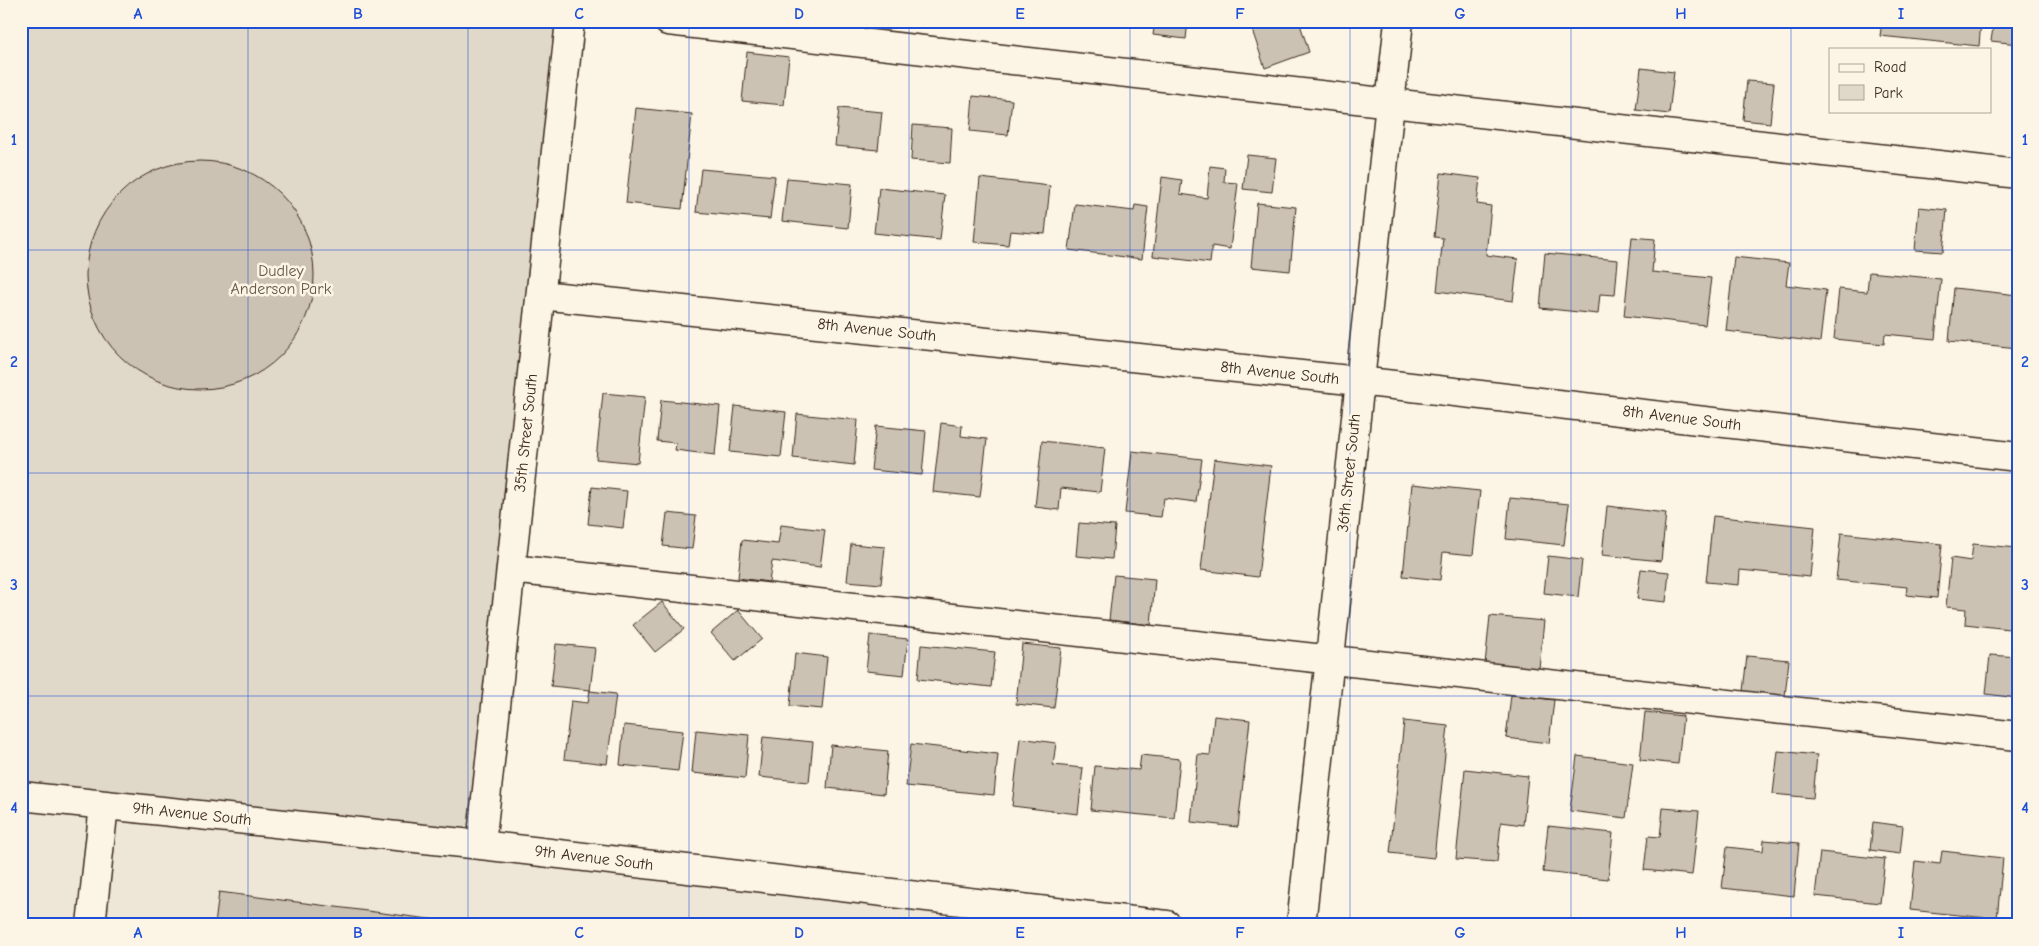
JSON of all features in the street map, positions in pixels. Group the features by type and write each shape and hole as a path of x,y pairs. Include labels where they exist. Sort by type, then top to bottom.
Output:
{"street":[{"name":"35th Street South","path":"481,845 570,21"},
{"path":"668,21 2018,174"},
{"name":"36th Street South","path":"1302,925 1399,21"},
{"name":"8th Avenue South","path":"541,295 1359,381 2018,457"},
{"path":"511,569 2018,736"},
{"name":"9th Avenue South","path":"21,796 481,845 1167,925"},
{"path":"90,925 104,805"}],"shaded area":[{"path":"21,796 1163,925 21,925"}],"green space":[{"name":"Dudley Anderson Park","path":"21,21 569,21 481,845 21,796"}],"building":[{"path":"1155,21 1188,21 1186,39 1153,35"},
{"path":"1276,21 1299,21 1309,52 1265,68 1252,30"},
{"path":"1882,21 1981,21 1979,46 1880,36"},
{"path":"1994,21 2018,21 2018,44 1991,41"},
{"path":"747,52 789,57 784,105 742,101"},
{"path":"1641,68 1674,72 1669,114 1636,110"},
{"path":"1747,81 1774,83 1770,123 1743,120"},
{"path":"973,96 1012,100 1008,135 970,131"},
{"path":"636,108 692,114 682,209 626,203"},
{"path":"839,108 882,112 878,150 835,146"},
{"path":"913,125 952,128 950,163 911,160"},
{"path":"1247,155 1276,158 1272,192 1243,189"},
{"path":"200,161 222,163 244,170 263,180 288,203 300,221 309,242 314,275 312,297 305,319 295,338 272,363 254,375 233,384 200,389 178,387 156,380 137,370 112,347 100,329 91,308 86,275 88,253 95,231 105,212 128,187 146,175 167,166"},
{"path":"1210,166 1225,168 1224,182 1238,183 1230,249 1212,246 1210,263 1153,256 1162,177 1182,180 1180,194 1207,198"},
{"path":"701,169 775,176 770,219 696,212"},
{"path":"1441,173 1480,178 1477,204 1491,206 1486,255 1518,259 1513,301 1437,291 1443,238 1434,237"},
{"path":"787,178 852,184 848,228 782,221"},
{"path":"980,178 1050,186 1045,234 1010,231 1008,245 974,242"},
{"path":"879,188 945,195 940,240 874,233"},
{"path":"1257,203 1296,207 1290,271 1251,267"},
{"path":"1075,204 1134,211 1135,205 1148,207 1142,259 1069,250"},
{"path":"1919,207 1947,210 1943,252 1915,250"},
{"path":"1632,237 1655,239 1652,272 1711,278 1705,325 1624,316"},
{"path":"1545,253 1618,260 1615,295 1600,294 1598,314 1540,308"},
{"path":"1734,257 1789,263 1786,285 1826,290 1820,342 1726,331"},
{"path":"1869,272 1941,279 1935,339 1885,334 1884,344 1834,339 1839,289 1867,292"},
{"path":"1954,288 2018,295 2018,348 1949,341"},
{"path":"603,393 645,397 638,463 596,459"},
{"path":"661,400 720,406 715,455 675,450 676,443 657,441"},
{"path":"735,406 786,412 781,457 730,452"},
{"path":"797,414 858,420 854,465 793,458"},
{"path":"941,423 962,426 961,436 987,439 980,497 933,492"},
{"path":"876,426 926,431 922,475 871,470"},
{"path":"1042,441 1105,448 1100,492 1061,488 1059,510 1035,507"},
{"path":"1132,451 1202,459 1196,502 1164,498 1161,517 1125,513"},
{"path":"1214,459 1271,466 1258,577 1201,570"},
{"path":"1412,484 1480,491 1473,555 1443,552 1440,580 1403,576"},
{"path":"592,487 627,491 623,528 588,524"},
{"path":"1510,498 1569,504 1564,545 1506,539"},
{"path":"1607,506 1666,513 1661,561 1602,555"},
{"path":"667,513 696,516 692,549 663,546"},
{"path":"1713,516 1815,527 1810,577 1740,570 1739,585 1706,582"},
{"path":"1079,523 1115,526 1112,559 1076,556"},
{"path":"781,525 825,530 820,567 772,561 769,582 738,578 742,540 778,544"},
{"path":"1841,533 1942,544 1937,598 1906,595 1907,587 1836,580"},
{"path":"851,544 885,547 881,584 847,581"},
{"path":"1973,544 2018,548 2018,630 1965,624 1966,609 1946,607 1951,558 1971,561"},
{"path":"1548,556 1582,560 1578,597 1544,593"},
{"path":"1641,569 1669,572 1666,602 1637,599"},
{"path":"1114,575 1155,579 1151,625 1109,620"},
{"path":"662,602 684,629 655,652 633,625"},
{"path":"738,610 762,639 735,661 711,633"},
{"path":"1490,616 1544,621 1539,669 1485,664"},
{"path":"870,635 908,639 904,675 866,671"},
{"path":"556,644 595,648 590,691 616,694 607,764 564,759 571,701 588,703 590,690 551,686"},
{"path":"1022,644 1061,648 1054,708 1016,704"},
{"path":"921,645 995,652 991,687 918,679"},
{"path":"795,653 827,657 822,709 790,706"},
{"path":"1990,655 2018,657 2017,698 1986,694"},
{"path":"1747,656 1789,660 1785,696 1743,691"},
{"path":"1511,695 1554,700 1549,743 1506,738"},
{"path":"1645,712 1683,716 1678,764 1640,760"},
{"path":"1214,716 1250,720 1238,827 1191,822 1198,754 1210,755"},
{"path":"1404,721 1448,726 1434,858 1390,853"},
{"path":"624,725 683,731 678,771 620,765"},
{"path":"696,730 749,735 745,778 692,773"},
{"path":"763,737 813,742 809,782 759,777"},
{"path":"1020,738 1056,743 1053,765 1083,768 1078,814 1012,806"},
{"path":"911,744 998,754 994,795 906,786"},
{"path":"831,745 888,751 884,794 827,788"},
{"path":"1778,751 1817,755 1813,798 1773,794"},
{"path":"1141,755 1180,759 1174,818 1091,810 1095,766 1139,770"},
{"path":"1577,756 1633,763 1626,818 1570,811"},
{"path":"1465,769 1528,776 1523,825 1501,822 1497,862 1456,859"},
{"path":"1663,808 1699,811 1692,875 1644,870 1648,836 1660,837"},
{"path":"1873,822 1903,826 1900,854 1870,850"},
{"path":"1548,826 1613,833 1608,879 1543,872"},
{"path":"1764,840 1799,843 1794,896 1722,888 1727,847 1763,851"},
{"path":"1942,851 2003,858 1997,919 1910,910 1915,861 1940,864"},
{"path":"1820,852 1885,859 1880,903 1815,896"},
{"path":"2017,884 2018,922 2013,922"},
{"path":"219,892 476,925 215,925"}]}
